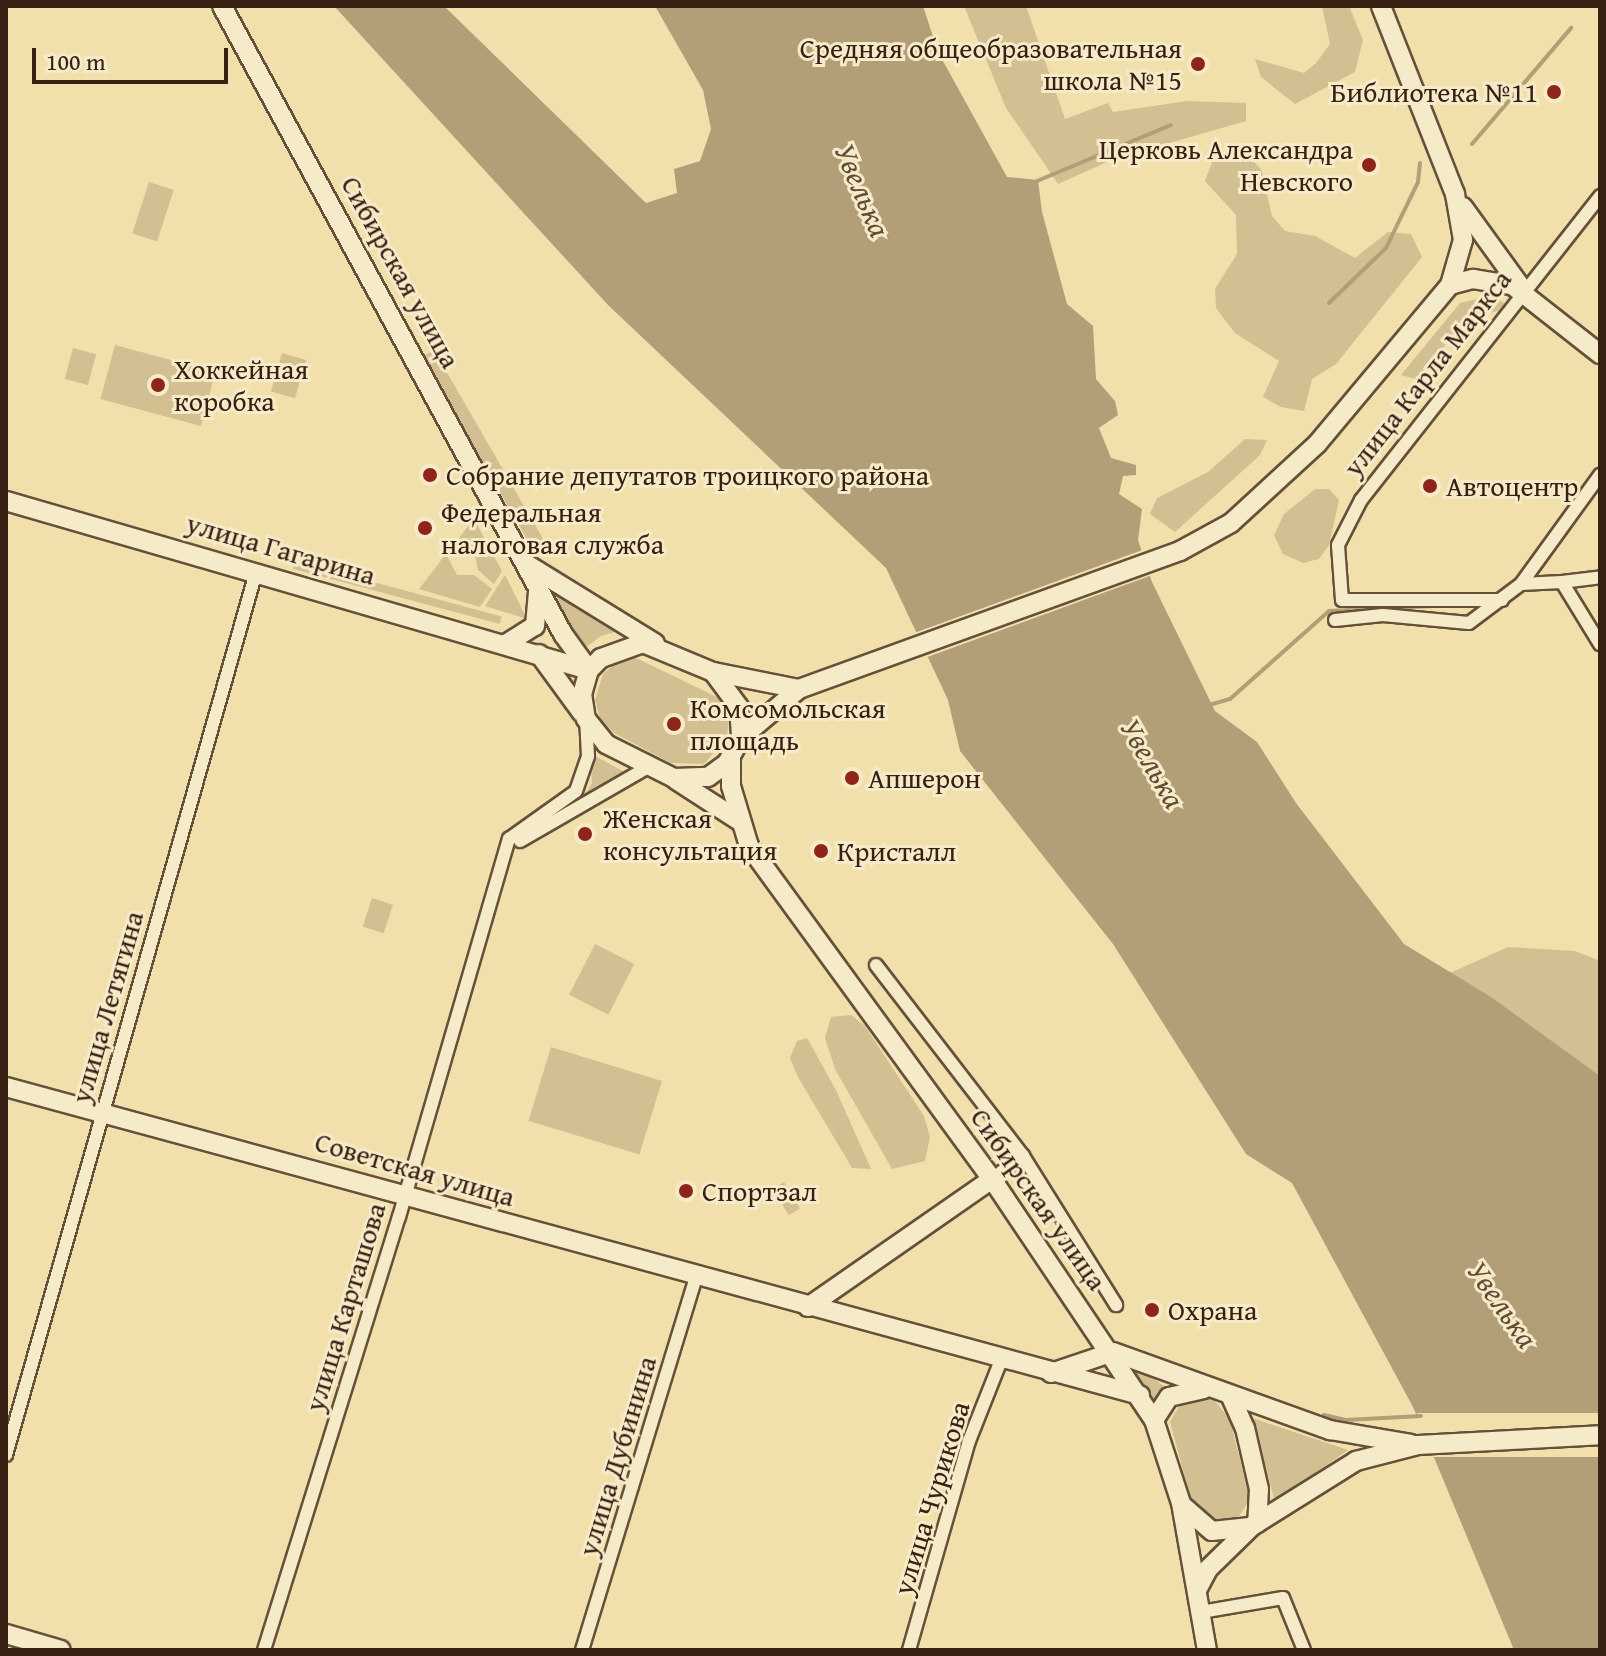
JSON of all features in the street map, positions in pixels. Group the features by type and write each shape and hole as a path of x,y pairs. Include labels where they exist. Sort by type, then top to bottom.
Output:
{"street":[{"name":"Сибирская улица","path":"222,6 537,585 589,670"},
{"path":"1381,6 1455,194 1499,264 1527,295 1600,354"},
{"path":"1455,194 1463,240 1450,285 1492,281 1527,295"},
{"name":"улица Карла Маркса","path":"1502,600 1342,600 1338,545 1344,526 1527,295 1600,196"},
{"name":"улица Карла Маркса","path":"799,689 1159,560 1231,523 1287,476 1450,285"},
{"path":"1335,620 1383,615 1469,623 1521,584 1600,475"},
{"name":"улица Гагарина","path":"6,501 589,670"},
{"name":"Сибирская улица","path":"528,565 656,644"},
{"name":"улица Летягина","path":"6,1455 256,572"},
{"path":"1521,584 1600,577"},
{"path":"1562,582 1583,624 1600,644"},
{"name":"Сибирская улица","path":"504,645 535,626 539,617 537,585"},
{"path":"508,844 576,791 588,756 582,694 589,670 616,649 656,644 713,672 799,689"},
{"path":"539,654 606,744 674,778 708,777 731,757 741,738 799,689"},
{"path":"713,672 739,707 741,738"},
{"name":"Сибирская улица","path":"731,757 738,820 749,846 992,1179 1113,1352 1154,1420 1181,1503 1207,1650"},
{"path":"508,844 650,766"},
{"name":"Сибирская улица","path":"674,778 738,820"},
{"name":"улица Карташова","path":"264,1650 405,1195 508,844"},
{"path":"876,965 1023,1156 1116,1305"},
{"name":"Советская улица","path":"6,1087 1050,1374 1140,1395"},
{"path":"808,1307 1023,1156"},
{"name":"улица Дубинина","path":"582,1650 696,1276"},
{"path":"1050,1374 1113,1352 1231,1397 1330,1430 1418,1445 1600,1435"},
{"name":"улица Чурикова","path":"909,1650 969,1441 1001,1360"},
{"path":"1154,1420 1178,1392 1211,1389"},
{"path":"1197,1590 1208,1569 1255,1524 1259,1489 1245,1428 1231,1397"},
{"path":"1181,1503 1212,1531 1236,1532 1255,1524 1343,1467 1418,1445"},
{"path":"1201,1612 1283,1598 1304,1650"},
{"path":"6,1634 61,1650"}],"shaded area":[{"path":"964,6 1026,6 1065,119 1108,103 1113,112 1187,101 1246,103 1246,121 1114,159 1058,184 1006,108"},
{"path":"1322,6 1349,6 1363,40 1355,72 1295,104 1261,77 1255,59 1304,73 1330,44"},
{"path":"1239,148 1261,169 1272,216 1285,231 1315,236 1355,258 1388,232 1411,234 1422,257 1336,364 1312,379 1304,411 1281,407 1263,397 1279,361 1235,333 1216,308 1215,289 1237,254 1236,215 1205,181 1213,160"},
{"path":"149,182 174,190 157,241 132,233"},
{"path":"1492,295 1505,304 1498,311 1469,317 1416,379 1401,375 1460,303"},
{"name":"Хоккейная коробка","path":"115,345 215,372 201,426 101,399"},
{"path":"73,348 96,354 88,385 65,379"},
{"path":"434,350 546,544 534,551 422,357"},
{"path":"282,353 306,360 295,398 271,391"},
{"path":"1245,439 1267,440 1260,455 1175,532 1150,514 1157,498 1208,472"},
{"path":"1315,489 1329,489 1339,500 1329,545 1319,559 1303,563 1283,554 1274,535 1284,514"},
{"path":"474,519 502,571 494,584 478,570 475,555 450,549"},
{"path":"446,554 457,575 474,575 492,589 480,607 419,589"},
{"path":"295,561 502,616 500,624 293,569"},
{"path":"505,575 527,619 485,606"},
{"path":"540,583 629,628 601,636 578,653"},
{"path":"636,658 719,698 729,719 727,737 704,764 671,763 614,733 600,719 595,700 603,674 616,663"},
{"path":"590,753 628,774 583,797 592,783"},
{"path":"372,898 393,905 384,933 363,927"},
{"path":"595,944 634,964 608,1015 569,995"},
{"path":"1508,947 1575,951 1600,961 1600,1076 1450,973"},
{"path":"851,1015 865,1026 924,1116 930,1137 925,1161 892,1169 835,1069 825,1038 831,1017"},
{"path":"807,1038 836,1090 871,1169 852,1168 798,1077 790,1058 797,1041"},
{"path":"551,1047 662,1081 639,1155 528,1121"},
{"path":"784,1182 800,1209 789,1215 773,1189"},
{"path":"1141,1370 1167,1388 1168,1394 1154,1406 1135,1378 1134,1372"},
{"path":"1196,1395 1212,1397 1230,1420 1250,1499 1236,1521 1212,1525 1194,1512 1170,1422 1183,1399"},
{"path":"1252,1418 1348,1450 1275,1502"}],"water":[{"name":"Увелька","path":"334,6 444,6 646,203 677,193 674,169 700,161 711,129 703,90 655,6 923,6 938,52 1007,177 1038,180 1042,212 1067,304 1093,326 1096,379 1115,401 1118,415 1099,428 1111,458 1136,465 1136,475 1123,476 1119,494 1142,509 1138,540 1152,582 1215,711 1257,742 1296,803 1404,944 1491,997 1600,1076 1600,1650 1514,1650 1413,1407 1292,1183 1246,1154 1113,944 960,751 948,700 886,568 608,305"}],"pier":[{"path":"1145,549 1154,574 924,658 915,633"},
{"path":"1417,1413 1600,1413 1600,1457 1417,1457"}],"waterway":[{"path":"1472,144 1571,28"},
{"path":"1037,181 1171,125"},
{"path":"1329,303 1386,248 1418,182 1420,163"},
{"path":"1209,705 1230,699 1329,611 1433,606"},
{"path":"1323,1420 1324,1415 1346,1420 1421,1416"}],"place":[{"name":"Средняя общеобразовательная школа №15","path":"1198,64"},
{"name":"Библиотека №11","path":"1554,92"},
{"name":"Церковь Александра Невского","path":"1369,165"},
{"name":"Хоккейная коробка","path":"158,385"},
{"name":"Собрание депутатов троицкого района","path":"430,475"},
{"name":"Автоцентр","path":"1430,486"},
{"name":"Федеральная налоговая служба","path":"425,528"},
{"name":"Комсомольская площадь","path":"674,724"},
{"name":"Апшерон","path":"852,778"},
{"name":"Женская консультация","path":"585,834"},
{"name":"Кристалл","path":"821,851"},
{"name":"Спортзал","path":"686,1191"},
{"name":"Охрана","path":"1152,1310"}]}
